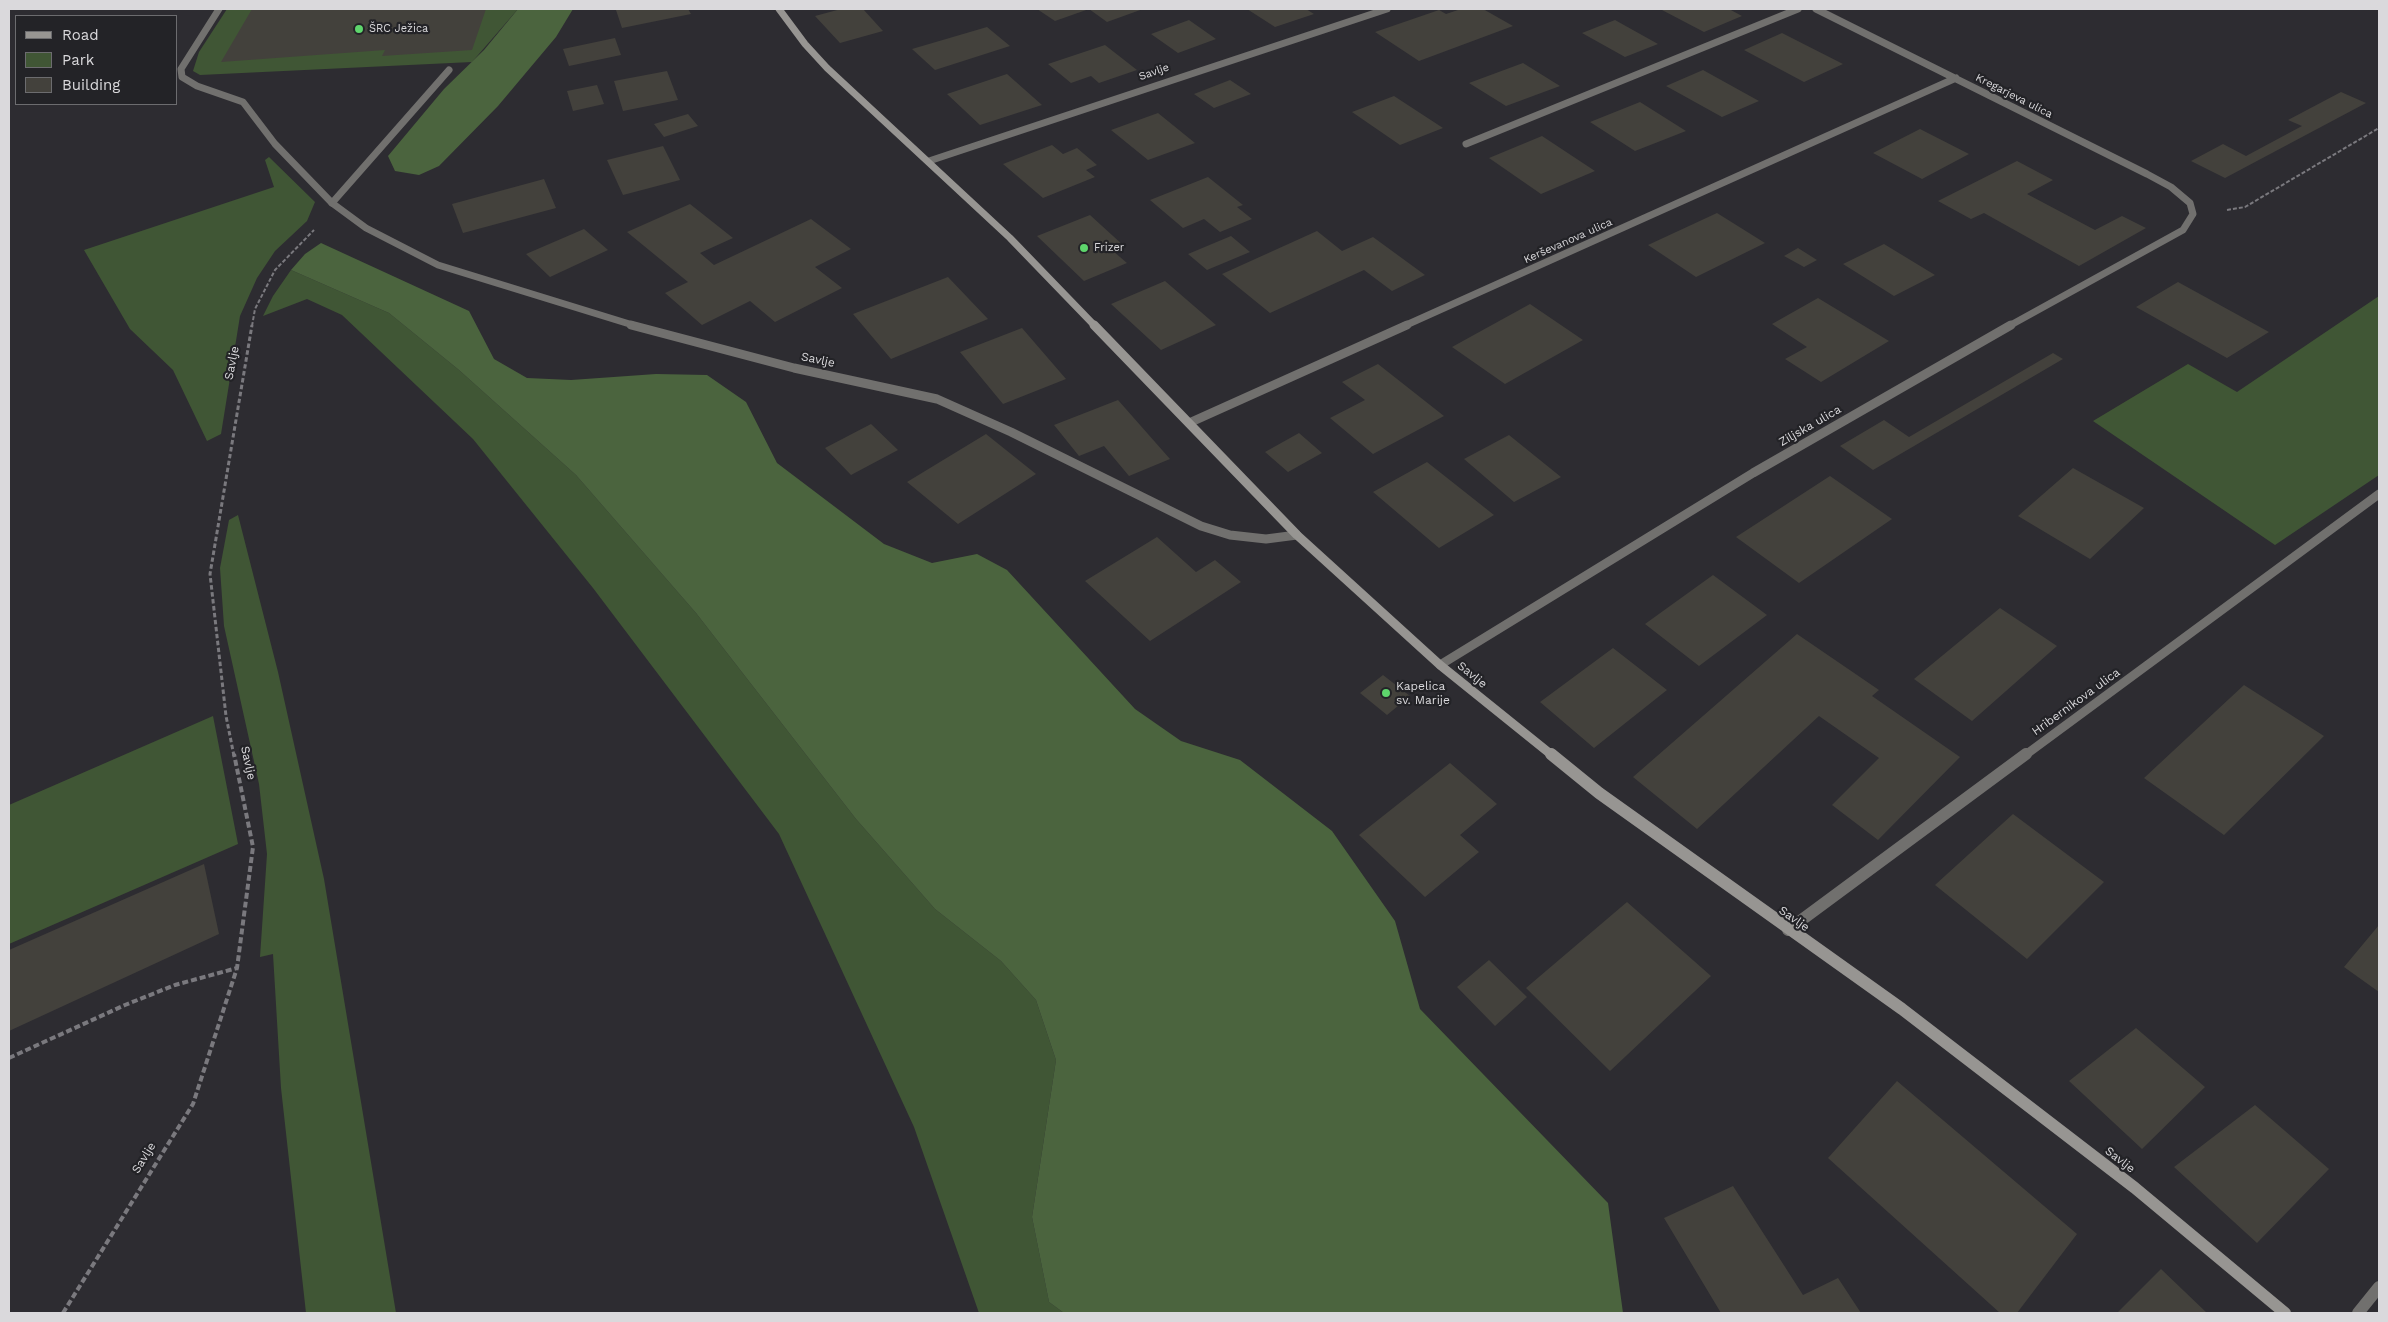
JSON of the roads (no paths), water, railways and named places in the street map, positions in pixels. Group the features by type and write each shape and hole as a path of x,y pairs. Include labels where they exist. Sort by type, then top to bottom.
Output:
{"street":[{"name":"Savlje","path":"219,9 181,69 182,77 197,86 243,102 274,144 332,203 366,228 438,265 601,317 794,368 937,399 1011,432 1201,526 1230,535 1266,539 1298,535"},
{"name":"Savlje","path":"779,9 805,44 828,68 1030,258 1298,535 1440,665 1599,794 1788,930 1902,1009 1994,1079 2135,1188 2285,1313"},
{"name":"Savlje","path":"929,161 1387,9"},
{"path":"1466,144 1798,9"},
{"name":"Kregarjeva ulica","path":"1816,9 2171,187 2190,203 2193,214"},
{"path":"332,203 449,70"},
{"name":"Kerševanova ulica","path":"1189,424 1956,78"},
{"name":"Ziljska ulica","path":"1440,665 1770,464 1967,349 2182,230 2193,214"},
{"name":"Hribernikova ulica","path":"1788,930 2379,494"},
{"path":"2358,1313 2379,1287"}],"place":[{"name":"ŠRC Ježica","path":"359,29"},
{"name":"Frizer","path":"1084,248"},
{"name":"Kapelica sv. Marije","path":"1386,693"}]}
